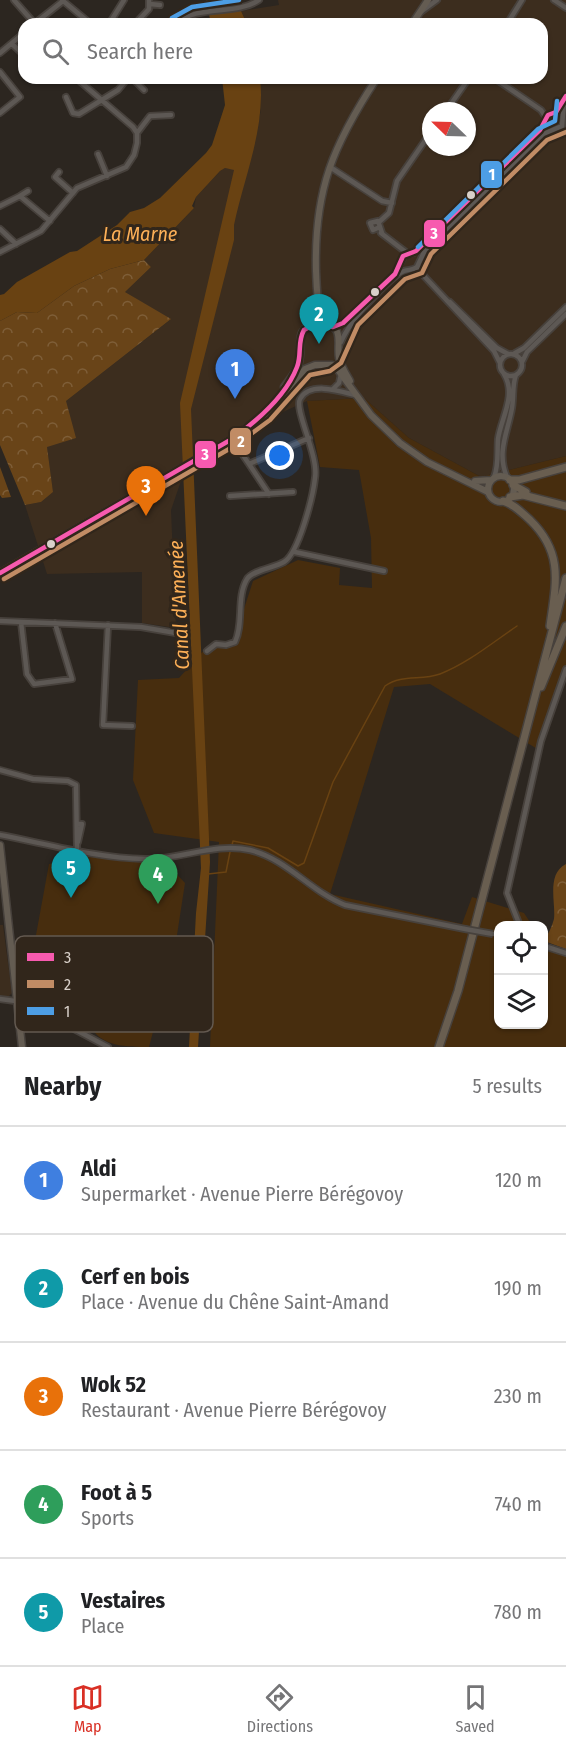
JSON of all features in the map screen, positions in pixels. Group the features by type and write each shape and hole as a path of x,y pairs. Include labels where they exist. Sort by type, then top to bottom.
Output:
{"highway":[{"path":"510,481 566,467"},
{"path":"510,481 524,492 566,504"},
{"path":"510,497 523,495 566,504"},
{"path":"503,501 512,504 538,528 553,554 556,574 547,651"},
{"path":"440,1047 458,991 566,578"},
{"path":"440,1047 461,992 566,592"},
{"path":"541,687 566,626"}],"main road":[{"path":"416,18 428,0"},
{"path":"300,352 307,361 335,367 382,427 413,453 488,492 492,498 503,501 510,497 510,481 493,479 474,481 429,460 402,441 366,405 342,367 339,353 340,342 320,309 316,239 328,166 345,128 373,84"},
{"path":"252,424 298,366 300,336 310,325 317,287"},
{"path":"310,325 330,326"},
{"path":"327,364 339,353"},
{"path":"0,573 232,439 272,407 305,369 315,364"},
{"path":"488,492 493,479"},
{"path":"0,845 1,871 15,983"},
{"path":"20,1032 22,1047"}],"street":[{"path":"14,0 30,18"},
{"path":"113,18 124,0"},
{"path":"186,18 241,7 260,0"},
{"path":"420,12 437,0"},
{"path":"511,18 522,0"},
{"path":"554,0 566,8"},
{"path":"42,18 62,1 83,18"},
{"path":"139,18 150,2 160,5"},
{"path":"0,53 18,38"},
{"path":"12,44 18,50"},
{"path":"0,72 20,98 0,113"},
{"path":"83,84 137,133"},
{"path":"66,97 73,113 77,115 124,84"},
{"path":"137,84 144,90"},
{"path":"452,102 465,84"},
{"path":"503,84 541,110 553,128"},
{"path":"422,145 397,181 389,213 379,228 396,247 407,253 413,253 547,120 565,99"},
{"path":"340,342 352,320 410,270 466,209 543,134 565,125 562,114 565,99"},
{"path":"541,110 562,114"},
{"path":"0,252 37,234 80,187 123,170 132,159 137,133 150,116 171,115"},
{"path":"98,154 107,176"},
{"path":"328,166 382,201 392,203"},
{"path":"59,172 55,177 73,192"},
{"path":"325,180 341,176"},
{"path":"0,206 28,191"},
{"path":"20,195 50,221"},
{"path":"0,230 16,244"},
{"path":"396,247 401,261 410,270 424,276"},
{"path":"330,326 343,323 395,274 407,253"},
{"path":"413,253 424,276 494,351 504,374 508,386 507,407 500,433 493,479"},
{"path":"447,300 497,348 522,362"},
{"path":"500,363 511,354 524,348 566,307"},
{"path":"510,481 503,464 502,443 511,411 516,375 521,369 527,352 566,314"},
{"path":"333,389 341,374"},
{"path":"504,374 516,375"},
{"path":"207,651 216,644 226,645 235,642 245,584 250,575 284,562 295,552 316,468 309,438 298,408 300,398 309,391 333,389 355,395"},
{"path":"249,464 309,438"},
{"path":"232,439 269,494"},
{"path":"230,496 293,492"},
{"path":"295,552 384,570"},
{"path":"0,621 108,625 176,633"},
{"path":"21,622 27,674 34,684 72,679 55,623"},
{"path":"108,625 103,725 132,726"},
{"path":"518,921 507,893 541,741 566,669"},
{"path":"0,770 33,779 73,782 76,789 77,849"},
{"path":"0,835 143,859 195,850 246,849 266,855 345,905 494,934"},
{"path":"0,921 8,922"},
{"path":"548,948 566,953"},
{"path":"0,999 15,1001"},
{"path":"80,1032 108,1047"}],"shaded area":[{"path":"278,0 566,0 566,456 481,477 409,438 364,398 307,401 200,450 200,469 182,478 171,510 176,628 142,623 142,572 47,574 25,505 41,502 53,492 47,447 66,401 170,320 125,292 151,267 144,260 194,208 196,197 220,171 225,168 247,171 261,110 260,84 548,84 548,18 244,18 241,11 279,5"},
{"path":"364,398 409,438 481,477 566,456 566,674 539,750 430,684 394,687 330,894 462,924 472,897 524,913 529,921 494,921 494,1029 548,1029 548,951 566,956 566,1047 210,1047 211,1032 213,1032 219,842 154,833 133,780 138,680 179,678 206,648 233,643 253,581 298,560 340,568 339,585 372,588 371,538 359,470 320,467 307,401"},
{"path":"69,851 168,865 185,883 177,936 36,936 49,864 64,861"},
{"path":"0,925 3,925 12,993 8,997 0,995"},
{"path":"95,1032 153,1032 149,1047 123,1046 100,1038"}],"green space":[{"path":"144,260 151,267 125,292 171,319 66,401 76,438 47,447 53,492 41,502 25,505 0,445 0,321 17,312 37,313 74,286 110,269"},
{"path":"0,467 11,497 2,498 0,495"},
{"path":"566,864 566,949 548,942 548,934 554,919 554,882 560,869"}],"water":[{"path":"206,0 241,0 241,11 244,18 210,18"},
{"name":"La Marne","path":"223,84 260,84 260,115 253,152 234,225 234,240 191,409 210,862 205,936 195,936 201,868 180,403 234,170 225,168 220,171 196,197 192,206 194,208 144,260 110,269 74,286 37,313 17,312 0,321 0,295 17,282 70,252 77,251 117,225 130,212 144,208 160,198 212,145 225,105"},
{"path":"190,1032 199,1032 198,1047 189,1047"}],"waterway":[{"path":"232,845 233,841 268,848 298,866 304,863 333,782 385,686 398,680 440,674 480,652 517,626"},
{"path":"208,874 226,872 230,852"}],"transit line":[{"name":"1","path":"172,18 192,7 239,0"},
{"name":"3","path":"0,573 232,439 251,424 270,407 292,378 298,362 304,330 317,323 333,327 343,323 395,274 403,256 416,251 540,130 548,115 556,112 566,96"},
{"name":"1","path":"418,247 538,129 555,121 557,101"},
{"name":"2","path":"4,579 236,445 270,420 310,375 330,371 341,363 358,325 405,279 422,273 431,254 547,140 566,132"}],"place":[{"name":"Cerf en bois","path":"319,344"},
{"name":"Aldi","path":"235,399"},
{"name":"Wok 52","path":"146,516"},
{"name":"Vestaires","path":"71,898"},
{"name":"Foot à 5","path":"158,904"}],"water label":[{"name":"Canal d'Amenée","path":"179,605"}]}
